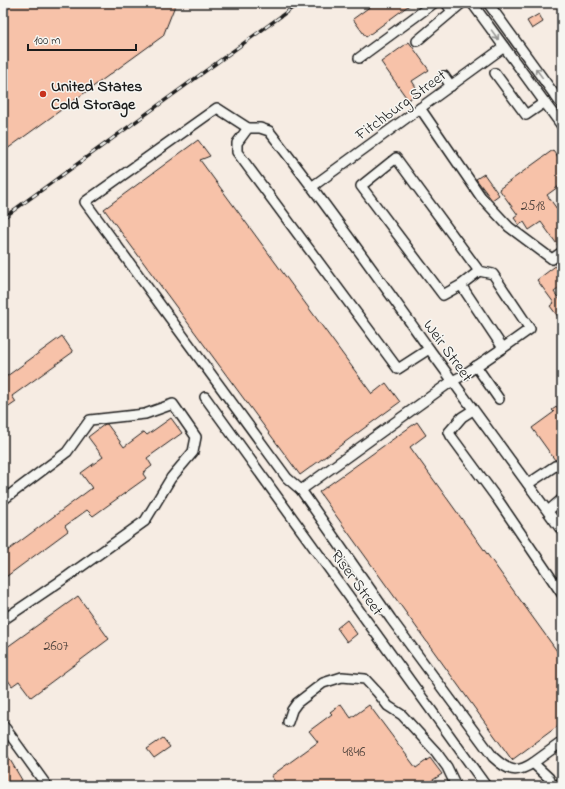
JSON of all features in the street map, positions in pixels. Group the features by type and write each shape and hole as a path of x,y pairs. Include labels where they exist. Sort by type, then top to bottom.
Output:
{"main road":[{"path":"557,786 562,784"}],"street":[{"path":"359,58 434,3"},
{"path":"446,3 452,11"},
{"path":"417,40 462,3"},
{"path":"488,3 562,105"},
{"path":"474,4 562,126"},
{"name":"Fitchburg Street","path":"313,186 504,47"},
{"path":"495,73 526,115 544,102"},
{"path":"444,76 451,86"},
{"path":"429,349 398,368 237,152 237,143 248,128 217,108 85,202 287,478 301,490 391,619 493,757 507,768 516,770 524,768 562,742"},
{"path":"420,108 481,197 509,226 552,259 562,252"},
{"name":"Weir Street","path":"248,128 269,130 313,186 452,381 562,531"},
{"path":"301,490 452,381 530,329 493,274 479,271 396,158 361,186 443,295 461,285 479,271"},
{"path":"461,285 503,348"},
{"path":"476,366 499,398"},
{"name":"Riser Street","path":"204,396 486,786"},
{"path":"3,500 67,452 90,420 145,414 173,404 196,437 193,452 171,478 145,521 3,620"},
{"path":"473,410 462,418 449,432 498,500 562,594"},
{"path":"528,484 555,466 562,465"},
{"path":"548,511 562,499"},
{"path":"288,722 292,710 297,703 323,683 342,677 365,679 388,706 402,715 436,752 447,767 456,786"},
{"path":"3,725 47,786"},
{"path":"533,762 549,778 552,786"}],"building":[{"name":"United States Cold Storage","path":"3,3 176,3 163,36 3,152"},
{"path":"375,3 412,3 366,37 353,19"},
{"path":"539,14 543,22 532,29 527,21"},
{"path":"409,42 429,70 412,81 419,92 408,100 381,62"},
{"path":"198,140 210,156 200,160 372,394 386,383 400,402 300,475 104,209"},
{"path":"553,150 562,162 562,184 547,195 562,216 562,246 559,247 541,222 529,230 524,222 519,225 514,218 518,215 499,189"},
{"path":"484,174 499,195 492,200 476,179"},
{"path":"562,261 562,286 554,292 562,303 562,322 550,306 554,303 537,280"},
{"path":"62,336 73,352 12,396 16,402 3,411 3,379"},
{"path":"562,403 562,456 555,460 532,428 554,412 552,410"},
{"path":"171,418 182,433 147,458 152,466 143,474 146,478 93,516 87,510 65,526 68,531 3,579 3,554 92,488 81,473 103,457 88,437 107,424 124,447 144,432 147,435"},
{"path":"417,422 426,435 410,447 562,658 562,723 512,760 319,492"},
{"path":"78,596 109,639 31,697 19,681 12,686 3,673 3,650"},
{"path":"347,620 357,634 347,642 337,628"},
{"path":"341,704 351,718 369,705 416,768 430,758 442,774 424,786 278,786 271,776 318,742 309,731 332,714 330,712"},
{"path":"163,738 170,747 154,758 147,749"},
{"path":"3,748 22,780 13,786 3,786"}],"railway":[{"path":"3,218 299,3"}],"place":[{"name":"United States Cold Storage","path":"43,94"}]}
